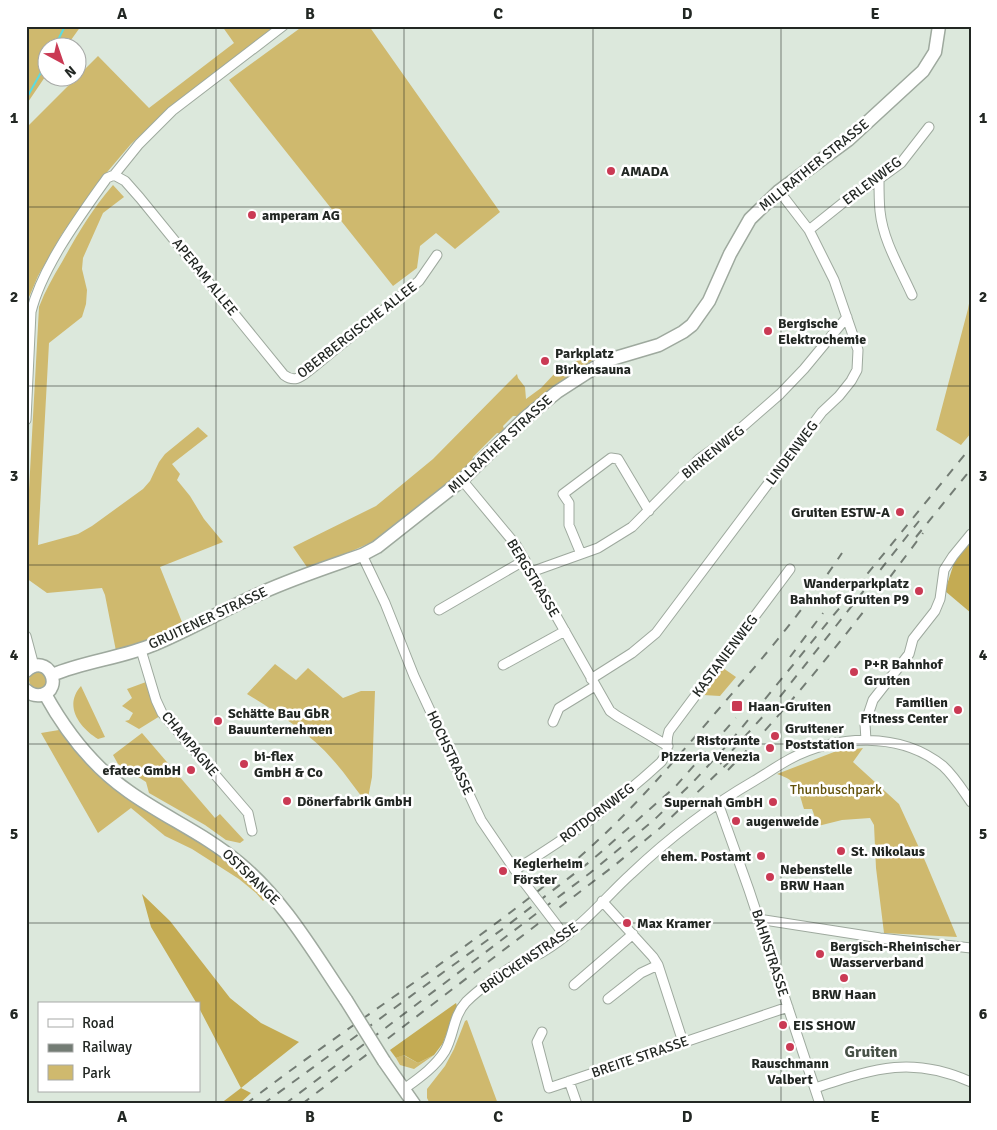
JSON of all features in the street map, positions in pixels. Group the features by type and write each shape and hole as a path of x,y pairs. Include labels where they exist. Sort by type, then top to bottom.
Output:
{"main road":[{"name":"MILLRATHER STRASSE","path":"362,555 389,539 462,480 525,418 576,379 605,361 649,349 668,341 692,325 709,301 740,234 757,211 779,191 848,140 923,71 935,52 939,26"},
{"name":"GRUITENER STRASSE","path":"52,675 74,667 141,650 206,621 259,594 362,555"},
{"path":"26,690 35,695 45,694 52,686 52,675 44,666 30,668"},
{"name":"OSTSPANGE","path":"45,694 81,749 117,783 224,850 254,876 284,909 414,1104"}],"street":[{"path":"26,420 31,312 34,297 75,223 108,178 114,175 139,144 172,111 283,26"},
{"name":"ERLENWEG","path":"809,230 844,202 879,180 900,163 929,127"},
{"name":"APERAM ALLEE","path":"114,175 125,181 140,198 284,375 294,380"},
{"path":"879,180 880,212 884,230 912,295"},
{"name":"LINDENWEG","path":"593,682 656,633 822,412 839,396 857,370 858,350 834,280 809,230 779,191"},
{"name":"OBERBERGISCHE ALLEE","path":"294,380 310,370 419,281 437,255"},
{"name":"BIRKENWEG","path":"531,572 613,540 632,527 700,459 733,435 780,394 804,369 847,317"},
{"path":"581,554 569,525 569,504 563,494 612,458 618,459 649,510"},
{"name":"BERGSTRASSE","path":"462,480 516,545 604,703 617,716 668,746"},
{"path":"866,740 865,724 873,700 909,654 914,639 935,611 940,599 944,570 971,534"},
{"name":"HOCHSTRASSE","path":"362,555 385,603 414,676 481,820 518,874 565,936"},
{"path":"439,610 525,560"},
{"name":"KASTANIENWEG","path":"668,746 667,737 669,731 790,569"},
{"name":"BERGSTRASSE","path":"503,665 565,631"},
{"path":"26,636 30,668"},
{"name":"CHAMPAGNE","path":"141,650 156,700 162,713 248,813 252,831"},
{"path":"553,722 559,708 593,682"},
{"name":"BRÜCKENSTRASSE","path":"404,1089 429,1070 445,1050 457,1015 466,1002 514,966 542,953 584,921 602,901 675,835 718,803 790,759 820,747 846,742 866,740 899,744 933,759 952,776 971,802"},
{"name":"ROTDORNWEG","path":"518,874 612,805 661,762 667,754 668,746"},
{"name":"BAHNSTRASSE","path":"718,803 820,1104"},
{"path":"602,901 654,957 683,1042"},
{"path":"758,919 880,938 971,948"},
{"path":"574,985 633,934"},
{"path":"608,999 641,974 658,965"},
{"name":"BREITE STRASSE","path":"542,1032 537,1042 548,1088 788,1007"},
{"path":"815,1088 864,1072 900,1066 917,1066 941,1071 971,1082"},
{"path":"569,1081 577,1104"}],"green space":[{"path":"26,26 81,26 72,38 38,38 38,87 26,105"},
{"path":"222,26 275,26 173,105 131,144 97,184 62,234 38,276 27,302 26,310 26,128 66,88 88,88 88,66 98,56 149,108 234,43"},
{"path":"303,26 369,26 500,212 455,249 436,233 420,246 417,268 393,286 229,80"},
{"path":"113,185 124,197 103,213 83,258 82,269 87,290 86,304 82,317 49,343 38,545 78,534 143,489 150,481 165,454 198,427 208,436 172,464 180,474 177,480 190,496 204,519 223,542 160,567 184,627 139,646 116,651 102,588 47,593 26,578 26,545 39,307 49,284 79,232 98,203"},
{"path":"971,293 971,433 961,445 936,430"},
{"path":"594,349 598,358 519,416 513,416 503,426 505,432 502,434 497,433 473,457 471,464 439,493 379,539 309,570 293,547 376,506 433,459 517,374 525,387 526,399 541,388 556,372 568,367"},
{"path":"275,664 296,680 308,668 343,698 361,691 375,691 372,777 367,803 324,750 304,732 247,694"},
{"path":"723,668 736,677 720,696 703,695"},
{"path":"34,671 42,671 47,676 45,687 34,689 29,684 29,676"},
{"path":"146,682 160,716 139,729 125,721 129,720 133,713 122,706 132,698 127,689"},
{"path":"81,686 105,737 98,739 91,734 76,716 74,701"},
{"path":"59,730 74,748 231,862 267,897 263,901 239,879 192,849 165,836 131,808 98,833 41,733"},
{"path":"142,733 215,818 220,814 244,840 240,843 226,840 205,825 149,793 146,782 118,764 113,755"},
{"name":"Thunbuschpark","path":"863,748 853,762 899,804 957,937 884,933 876,868 874,825 870,818 842,820 818,826 812,809 804,809 793,783 777,774 834,752"},
{"path":"467,1020 498,1104 430,1104 427,1098 427,1089 445,1066"},
{"path":"403,1055 418,1063 434,1055 414,1069 400,1065 396,1058"}],"shaded area":[{"path":"971,540 971,613 945,591 954,563"},
{"path":"142,894 170,921 230,998 261,1023 299,1042 241,1088 200,1010 200,1002 196,1002 151,927"},
{"path":"456,1003 457,1006 443,1043 434,1055 418,1063 404,1055 396,1058 390,1050"},
{"path":"241,1088 251,1093 239,1104 220,1104"}],"waterway":[{"path":"59,38 64,28"},
{"path":"26,99 38,78"}],"railway":[{"path":"285,1104 590,873 654,820 730,742 971,447"},
{"path":"916,537 971,469"},
{"path":"720,764 775,703 919,521"},
{"path":"728,770 805,685 923,533"},
{"path":"246,1104 531,897 610,829 647,791 734,692 798,614 842,553"},
{"path":"790,657 823,613"},
{"path":"263,1104 504,928 592,860 675,787 736,718"},
{"path":"302,1104 615,865 660,828 729,762"}],"place":[{"name":"AMADA","path":"611,171"},
{"name":"amperam AG","path":"252,215"},
{"name":"Bergische Elektrochemie","path":"768,331"},
{"name":"Parkplatz Birkensauna","path":"545,361"},
{"name":"Gruiten ESTW-A","path":"900,512"},
{"name":"Wanderparkplatz Bahnhof Gruiten P9","path":"919,591"},
{"name":"P+R Bahnhof Gruiten","path":"854,672"},
{"name":"Haan-Gruiten","path":"737,706"},
{"name":"Familien Fitness Center","path":"958,710"},
{"name":"Schätte Bau GbR Bauunternehmen","path":"218,721"},
{"name":"Gruitener Poststation","path":"775,736"},
{"name":"Ristorante Pizzeria Venezia","path":"770,748"},
{"name":"bi-flex GmbH & Co","path":"244,764"},
{"name":"efatec GmbH","path":"191,770"},
{"name":"Dönerfabrik GmbH","path":"287,801"},
{"name":"Supernah GmbH","path":"773,802"},
{"name":"augenweide","path":"736,821"},
{"name":"St. Nikolaus","path":"841,851"},
{"name":"ehem. Postamt","path":"761,856"},
{"name":"Keglerheim Förster","path":"503,871"},
{"name":"Nebenstelle BRW Haan","path":"770,877"},
{"name":"Max Kramer","path":"627,923"},
{"name":"Bergisch-Rheinischer Wasserverband","path":"820,954"},
{"name":"BRW Haan","path":"844,978"},
{"name":"EIS SHOW","path":"783,1025"},
{"name":"Rauschmann Valbert","path":"790,1047"}],"district":[{"name":"Gruiten","path":"871,1052"}]}
